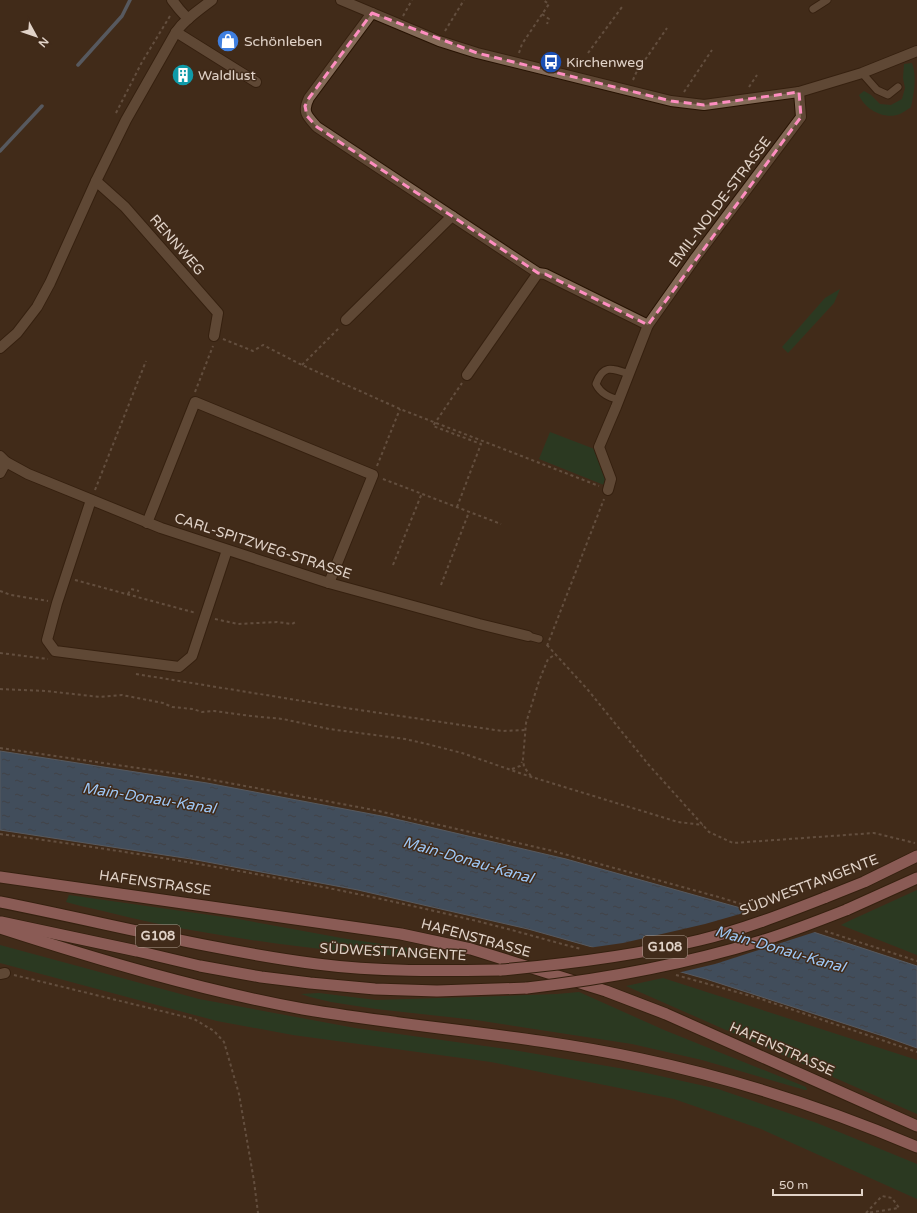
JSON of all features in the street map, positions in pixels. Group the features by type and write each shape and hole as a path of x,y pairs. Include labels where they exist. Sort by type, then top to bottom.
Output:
{"highway":[{"name":"SÜDWESTTANGENTE","path":"0,902 152,935 318,964 379,969 437,971 501,970 597,960 700,940 756,924 864,882 917,856"},
{"name":"HAFENSTRASSE","path":"0,877 401,934 471,949 606,991 666,1014 917,1126"},
{"name":"G108","path":"0,921 200,966 261,977 375,989 437,992 527,988 562,984 650,969 762,941 846,910 917,878"},
{"path":"0,928 75,952 173,980 251,998 303,1008 578,1047 641,1059 720,1078 786,1097 917,1147"}],"street":[{"path":"172,0 188,19"},
{"path":"0,348 17,333 37,306 50,283 96,181 126,120 176,32 181,25 212,0"},
{"path":"341,0 439,41 477,53 679,102 704,105 799,92 820,82 862,73 917,51"},
{"path":"372,13 309,98 305,106 307,116 317,127 538,273 545,274 648,325"},
{"path":"176,32 256,82"},
{"name":"EMIL-NOLDE-STRASSE","path":"608,490 612,479 599,447 648,325 696,257 801,117 799,92"},
{"name":"RENNWEG","path":"96,181 125,206 218,313 214,336"},
{"path":"346,320 452,216"},
{"path":"467,376 538,273"},
{"path":"147,522 195,402 373,475 329,583"},
{"path":"0,473 3,459"},
{"name":"CARL-SPITZWEG-STRASSE","path":"3,459 28,474 91,500 147,522 227,550 329,583 528,636"},
{"path":"91,500 47,640 55,651 179,667 192,656 227,550"}],"lane":[{"path":"813,9 827,0"},
{"path":"862,73 877,90 888,95 898,87"},
{"path":"619,400 603,394 598,389 596,384 599,376 604,370 611,368 629,374"},
{"path":"528,636 539,639"}],"path":[{"path":"400,24 412,0"},
{"path":"439,41 464,0"},
{"path":"515,63 522,44 549,4 543,0"},
{"path":"588,53 622,7"},
{"path":"116,113 142,62 169,17 179,9"},
{"path":"542,14 549,19 547,24"},
{"path":"629,90 636,73 667,28"},
{"path":"679,102 686,88 712,50"},
{"path":"302,365 346,320"},
{"path":"214,336 253,351 263,346 400,409 608,490 547,646"},
{"path":"195,402 193,397 216,340 214,336"},
{"path":"91,500 146,361"},
{"path":"457,507 481,444 433,426 467,376"},
{"path":"400,409 373,475 500,524"},
{"path":"393,565 422,493"},
{"path":"440,585 469,512"},
{"path":"66,578 238,624 277,622 292,624 297,621"},
{"path":"128,594 132,589 139,591"},
{"path":"0,591 11,595 58,603"},
{"path":"539,639 556,654 588,690 648,764 709,832 733,843 874,833 914,842"},
{"path":"0,653 51,660"},
{"path":"534,778 528,774 524,767 523,759 526,730 545,666 548,659 556,654"},
{"path":"129,672 346,708 502,731 526,730"},
{"path":"0,689 46,691 100,697 122,695 202,712 214,711 283,718 336,730 405,739 462,754 534,778 678,822 703,825"},
{"path":"0,748 186,775 374,810 553,851 760,910"},
{"path":"509,769 520,766 523,759"},
{"path":"0,834 108,849 339,890 465,918 585,950"},
{"path":"821,930 917,961"},
{"path":"3,973 194,1019 214,1031 224,1042 239,1094 258,1213"},
{"path":"672,974 758,998 917,1052"},
{"path":"882,1196 892,1198 899,1208 867,1213 882,1196"}],"highlighted area":[{"path":"372,13 477,53 671,101 704,105 799,92 801,117 648,325 545,274 538,273 317,127 307,116 305,106 309,98"}],"green space":[{"path":"912,63 915,79 911,107 900,114 888,116 876,112 866,105 859,95 864,91 871,95 880,104 891,105 902,99 905,88 903,78 904,64"},
{"path":"840,289 834,303 788,353 782,347 825,298"},
{"path":"550,432 597,450 606,476 604,485 539,459"},
{"path":"917,890 917,955 841,925 849,921"},
{"path":"69,895 238,919 347,939 423,950 450,958 348,952 212,934 154,923 66,902"},
{"path":"0,945 199,999 355,1028 513,1050 642,1072 718,1089 817,1123 917,1164 917,1199 761,1129 674,1099 491,1062 293,1035 217,1021 0,963"},
{"path":"663,978 917,1060 917,1114 626,986"},
{"path":"579,992 664,1030 806,1087 807,1090 702,1060 632,1044 476,1020 376,1009 331,1002 301,994 319,993 376,1000"}],"water":[{"name":"Main-Donau-Kanal","path":"0,751 207,783 387,817 566,859 737,907 917,966 917,1048 706,979 528,929 358,890 191,859 0,830"}],"pier":[{"path":"754,910 818,931 715,964 677,973 588,948 623,943 705,924"}],"waterway":[{"path":"78,65 122,16 130,0"},
{"path":"0,151 42,106"}],"place":[{"name":"Schönleben","path":"228,41"},
{"name":"Kirchenweg","path":"551,62"},
{"name":"Waldlust","path":"183,75"}]}
